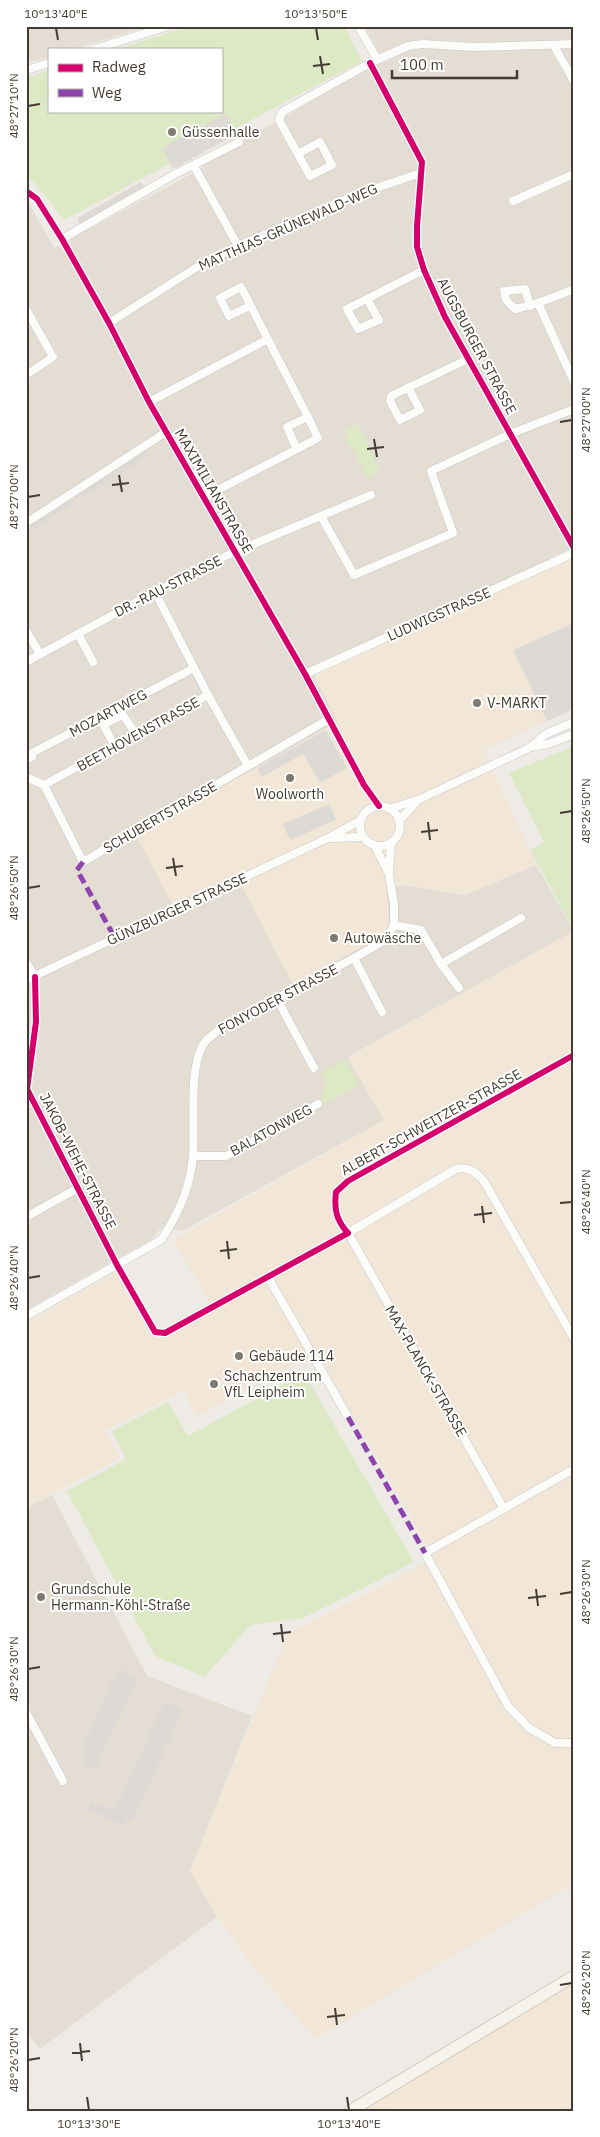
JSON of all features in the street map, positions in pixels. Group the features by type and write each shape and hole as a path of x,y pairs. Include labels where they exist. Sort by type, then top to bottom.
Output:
{"main road":[{"path":"350,2111 574,1976"}],"street":[{"path":"98,48 168,26"},
{"name":"AUGSBURGER STRASSE","path":"358,26 422,162 417,247 424,270 468,359 574,548"},
{"path":"298,154 320,142 332,165 310,176 279,120 282,112 373,61 408,46 424,44 475,47 574,44"},
{"path":"554,46 574,81"},
{"path":"26,70 48,63"},
{"path":"62,238 175,174 239,142"},
{"path":"194,166 238,246"},
{"name":"MATTHIAS-GRÜNEWALD-WEG","path":"109,323 197,267 238,246 360,192 422,173"},
{"path":"513,201 574,174"},
{"name":"MAXIMILIANSTRASSE","path":"26,191 37,199 62,238 109,323 149,402 305,674 364,785 379,806"},
{"path":"367,299 424,270"},
{"path":"574,289 534,305 574,382"},
{"path":"204,497 318,438 250,306"},
{"path":"26,309 53,357 26,375"},
{"path":"149,402 268,340"},
{"path":"408,387 420,410 400,420 390,402 391,396 408,387 468,359"},
{"path":"321,516 354,575 453,533 431,471 510,434 574,409"},
{"path":"297,448 286,427 308,417"},
{"path":"26,523 166,432"},
{"name":"DR.-RAU-STRASSE","path":"26,662 235,551 371,495"},
{"name":"LUDWIGSTRASSE","path":"305,674 574,553"},
{"name":"BEETHOVENSTRASSE","path":"44,785 208,695 155,592"},
{"path":"26,630 40,654"},
{"path":"78,634 93,662"},
{"name":"MOZARTWEG","path":"26,760 32,757 30,754 194,668"},
{"path":"208,695 248,766"},
{"path":"114,745 103,724 123,715 136,734"},
{"name":"SCHUBERTSTRASSE","path":"44,785 83,862 329,719"},
{"path":"529,748 546,734 574,722"},
{"path":"389,874 375,846 363,837 360,829 361,820 369,810 379,806 390,808 420,799 529,748 548,744 574,734"},
{"path":"26,777 44,785"},
{"name":"MAXIMILIANSTRASSE","path":"364,785 369,810"},
{"path":"399,821 420,799"},
{"path":"390,808 396,814 399,821 398,835 391,844 389,874 395,915 394,925 410,926 421,930 441,964 459,988"},
{"name":"GÜNZBURGER STRASSE","path":"26,980 328,838 361,820"},
{"name":"GÜNZBURGER STRASSE","path":"328,838 363,837"},
{"path":"375,846 391,844"},
{"path":"441,964 521,918"},
{"name":"FONYODER STRASSE","path":"26,1316 161,1240 173,1222 182,1202 193,1156 195,1072 199,1054 204,1043 223,1027 382,942 394,925"},
{"path":"354,958 382,1012"},
{"path":"26,962 35,977"},
{"name":"JAKOB-WEHE-STRASSE","path":"35,977 36,1022 27,1089 117,1265"},
{"path":"278,999 314,1068"},
{"name":"ALBERT-SCHWEITZER-STRASSE","path":"348,1233 339,1223 335,1204 336,1192 348,1182 574,1055"},
{"name":"BALATONWEG","path":"193,1156 226,1156 318,1104"},
{"path":"117,1265 155,1332 165,1333 348,1233 456,1169 470,1169 486,1183 574,1339"},
{"path":"26,1217 78,1188"},
{"name":"MAX-PLANCK-STRASSE","path":"348,1233 504,1509"},
{"path":"268,1277 348,1417"},
{"path":"574,1469 426,1553 508,1706 529,1728 555,1743 574,1743"},
{"path":"26,1712 64,1781"}],"shaded area":[{"path":"26,26 149,26 77,48 48,48 48,57 26,63"},
{"path":"365,26 574,26 574,547 314,675 338,722 136,835 236,875 389,915 386,888 403,885 465,895 536,865 574,931 348,1057 384,1120 182,1231 161,1228 152,1239 26,1310 26,203 31,207 54,248 204,167 203,164 383,60"},
{"path":"226,113 237,134 173,169 162,148"},
{"path":"141,182 145,188 80,224 77,218"},
{"path":"148,449 151,454 121,473 118,468"},
{"path":"113,470 117,475 82,497 79,492"},
{"path":"67,500 71,505 26,533 26,526"},
{"path":"571,558 574,563 574,708 484,750 536,865 465,895 403,885 386,888 389,924 383,935 293,985 236,875 172,904 136,835 338,722 314,676"},
{"path":"574,623 574,709 547,721 513,650"},
{"path":"326,730 347,768 320,783 303,754 262,777 257,768"},
{"path":"330,804 336,820 290,840 283,824"},
{"path":"574,931 574,1883 315,2039 256,1970 217,1917 190,1871 287,1635 434,1558 317,1352 197,1416 183,1391 105,1431 120,1458 26,1508 26,1323 116,1272 150,1335 210,1303 173,1240 384,1120 348,1058"},
{"path":"52,1495 147,1676 252,1716 190,1871 217,1917 40,2049 26,2032 26,1508"},
{"path":"118,1668 138,1677 94,1771 84,1761 87,1751 82,1748"},
{"path":"172,1703 184,1708 132,1821 126,1819 124,1826 89,1809 91,1801 114,1812 163,1704"},
{"path":"574,1982 574,2111 351,2111"}],"green space":[{"path":"191,26 344,26 362,61 64,220 34,182 26,180 26,78 48,70 48,112 222,112 222,48 120,48"},
{"path":"358,423 380,471 367,478 343,431"},
{"path":"574,746 574,930 530,850 544,842 509,773"},
{"path":"345,1059 360,1084 325,1104 322,1099 325,1083 321,1073"},
{"path":"304,1373 414,1562 303,1618 250,1625 205,1677 155,1656 67,1491 126,1459 112,1431 168,1402 188,1436"}],"marked path":[{"path":"83,862 77,870 115,938"},
{"path":"348,1417 425,1553"}],"cycle path":[{"path":"370,63 422,162 417,247 424,270 445,317 574,548"},
{"path":"26,191 37,199 62,239 109,323 149,402 305,674 364,785 379,806"},
{"path":"35,977 36,1022 27,1089 117,1265 155,1332 165,1333 348,1233 338,1219 335,1204 336,1192 348,1181 574,1055"}],"place":[{"name":"Güssenhalle","path":"172,132"},
{"name":"V-MARKT","path":"477,703"},
{"name":"Woolworth","path":"290,778"},
{"name":"Autowäsche","path":"334,938"},
{"name":"Gebäude 114","path":"239,1356"},
{"name":"Schachzentrum VfL Leipheim","path":"214,1384"},
{"name":"Grundschule Hermann-Köhl-Straße","path":"41,1597"}]}
